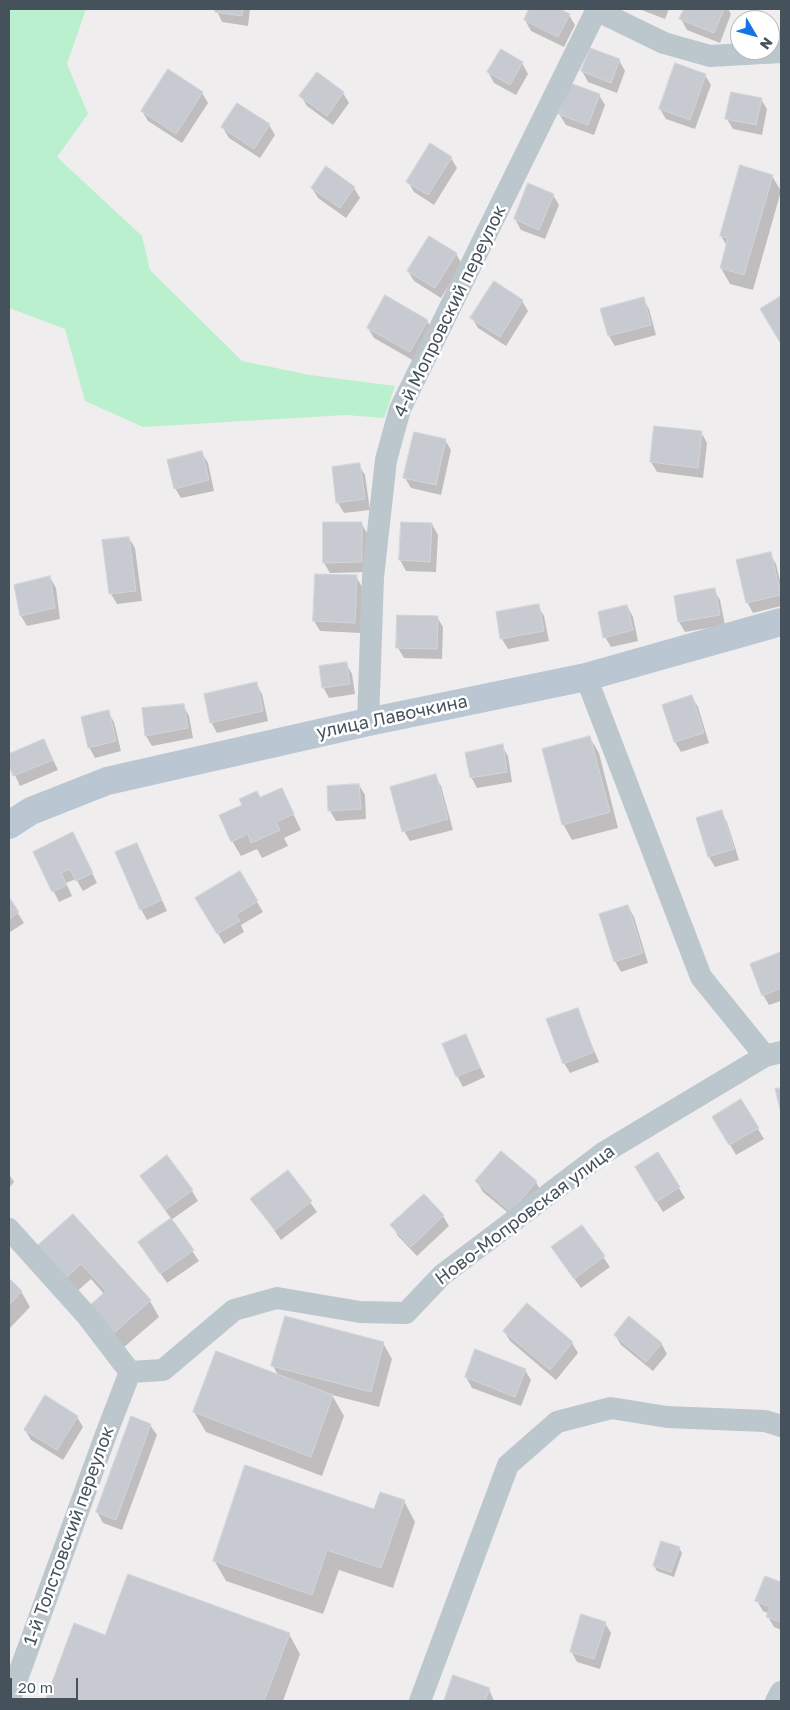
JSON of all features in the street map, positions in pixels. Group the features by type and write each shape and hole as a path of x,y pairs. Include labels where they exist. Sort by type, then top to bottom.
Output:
{"main road":[{"name":"улица Лавочкина","path":"9,825 31,811 107,781 368,722 586,677 781,622"}],"street":[{"path":"596,9 664,43 710,56 781,52"},
{"name":"4-й Мопровский переулок","path":"368,722 373,577 386,460 400,409 596,9"},
{"path":"586,677 701,977 773,1054"},
{"name":"Ново-Мопровская улица","path":"130,1372 163,1370 234,1310 277,1298 360,1312 406,1312 442,1275 603,1153 773,1054"},
{"path":"9,1229 88,1317 130,1372"},
{"name":"1-й Толстовский переулок","path":"9,1701 104,1437 130,1372"},
{"path":"420,1701 508,1465 557,1422 611,1408 666,1417 765,1421 781,1426"},
{"path":"776,1701 781,1692"}],"green space":[{"path":"9,9 86,9 67,64 88,114 57,157 142,236 150,270 242,361 310,375 395,386 384,418 346,415 143,427 85,401 65,329 9,308"}],"building":[{"path":"215,9 243,9 242,16 215,12"},
{"path":"529,9 559,9 570,14 558,37 524,20"},
{"path":"684,9 724,9 714,33 679,19"},
{"path":"590,48 620,59 611,83 581,71"},
{"path":"501,49 523,62 510,85 487,72"},
{"path":"675,63 706,74 690,120 659,109"},
{"path":"168,69 203,92 176,134 141,111"},
{"path":"317,72 344,92 327,116 299,96"},
{"path":"570,83 600,94 588,125 558,114"},
{"path":"731,92 762,98 756,125 725,119"},
{"path":"237,103 270,124 254,149 221,127"},
{"path":"430,143 452,157 428,195 406,182"},
{"path":"740,165 773,175 744,275 720,268 728,238 720,236"},
{"path":"326,166 355,187 340,208 311,188"},
{"path":"528,183 554,194 539,230 514,219"},
{"path":"429,236 457,253 435,288 407,271"},
{"path":"494,281 523,300 500,337 470,318"},
{"path":"385,295 428,320 410,352 367,328"},
{"path":"781,296 781,344 760,309"},
{"path":"644,297 651,325 608,336 600,309"},
{"path":"654,426 702,431 698,468 650,462"},
{"path":"414,432 446,439 436,485 403,478"},
{"path":"202,451 209,480 174,489 167,460"},
{"path":"360,463 365,499 336,503 332,467"},
{"path":"323,522 362,522 362,562 323,563"},
{"path":"401,522 432,523 430,562 399,560"},
{"path":"129,537 136,591 109,594 102,540"},
{"path":"771,552 781,595 746,603 736,560"},
{"path":"315,574 357,575 355,623 313,621"},
{"path":"50,576 55,608 20,616 14,585"},
{"path":"715,588 720,615 678,622 674,596"},
{"path":"539,604 544,631 500,639 496,612"},
{"path":"627,605 633,630 603,638 598,612"},
{"path":"397,615 438,616 437,649 396,648"},
{"path":"347,662 350,684 322,688 319,666"},
{"path":"257,682 263,711 210,723 204,694"},
{"path":"692,695 704,733 674,742 662,705"},
{"path":"184,704 188,728 145,736 142,708"},
{"path":"109,710 116,741 88,748 81,717"},
{"path":"590,736 610,812 562,825 542,749"},
{"path":"44,739 53,760 13,776 9,765 9,754"},
{"path":"503,744 507,772 470,778 465,753"},
{"path":"436,774 448,819 402,832 390,787"},
{"path":"359,784 361,809 328,811 327,786"},
{"path":"282,788 294,814 276,822 280,830 251,843 248,834 231,842 219,815 242,805 239,799 257,791 260,797"},
{"path":"722,810 734,849 708,857 696,818"},
{"path":"73,832 93,873 76,881 70,869 61,873 67,885 52,892 33,852"},
{"path":"137,843 162,900 140,910 115,852"},
{"path":"240,871 258,901 236,915 240,921 217,934 195,898"},
{"path":"9,897 19,912 9,919"},
{"path":"628,905 643,953 614,962 599,914"},
{"path":"781,952 781,988 762,996 750,964"},
{"path":"578,1008 594,1052 563,1064 546,1019"},
{"path":"466,1034 480,1067 456,1077 442,1044"},
{"path":"781,1088 781,1113 775,1089"},
{"path":"741,1099 759,1128 729,1145 712,1117"},
{"path":"501,1151 537,1181 511,1212 475,1181"},
{"path":"658,1152 680,1187 656,1202 635,1167"},
{"path":"167,1155 193,1190 165,1210 140,1176"},
{"path":"288,1170 312,1201 275,1230 250,1199"},
{"path":"424,1194 444,1215 411,1247 390,1225"},
{"path":"73,1214 151,1300 114,1333 89,1306 106,1291 81,1264 65,1279 36,1247"},
{"path":"171,1218 194,1250 160,1274 138,1242"},
{"path":"582,1225 605,1256 574,1279 551,1247"},
{"path":"9,1278 22,1291 9,1305"},
{"path":"527,1303 573,1342 550,1370 503,1331"},
{"path":"285,1316 384,1342 371,1392 271,1366"},
{"path":"629,1316 662,1343 646,1362 614,1335"},
{"path":"475,1349 526,1369 515,1397 465,1377"},
{"path":"216,1351 333,1395 311,1457 193,1412"},
{"path":"45,1395 78,1416 57,1450 24,1430"},
{"path":"131,1416 151,1424 116,1520 96,1512"},
{"path":"245,1465 374,1509 380,1492 405,1500 381,1568 327,1550 312,1595 213,1561"},
{"path":"661,1541 680,1547 671,1572 653,1566"},
{"path":"128,1574 290,1633 264,1701 45,1701 74,1623 105,1635"},
{"path":"765,1576 781,1582 781,1622 766,1617 770,1607 755,1601"},
{"path":"581,1614 606,1622 594,1659 570,1652"},
{"path":"453,1675 490,1688 485,1701 444,1701"}]}
